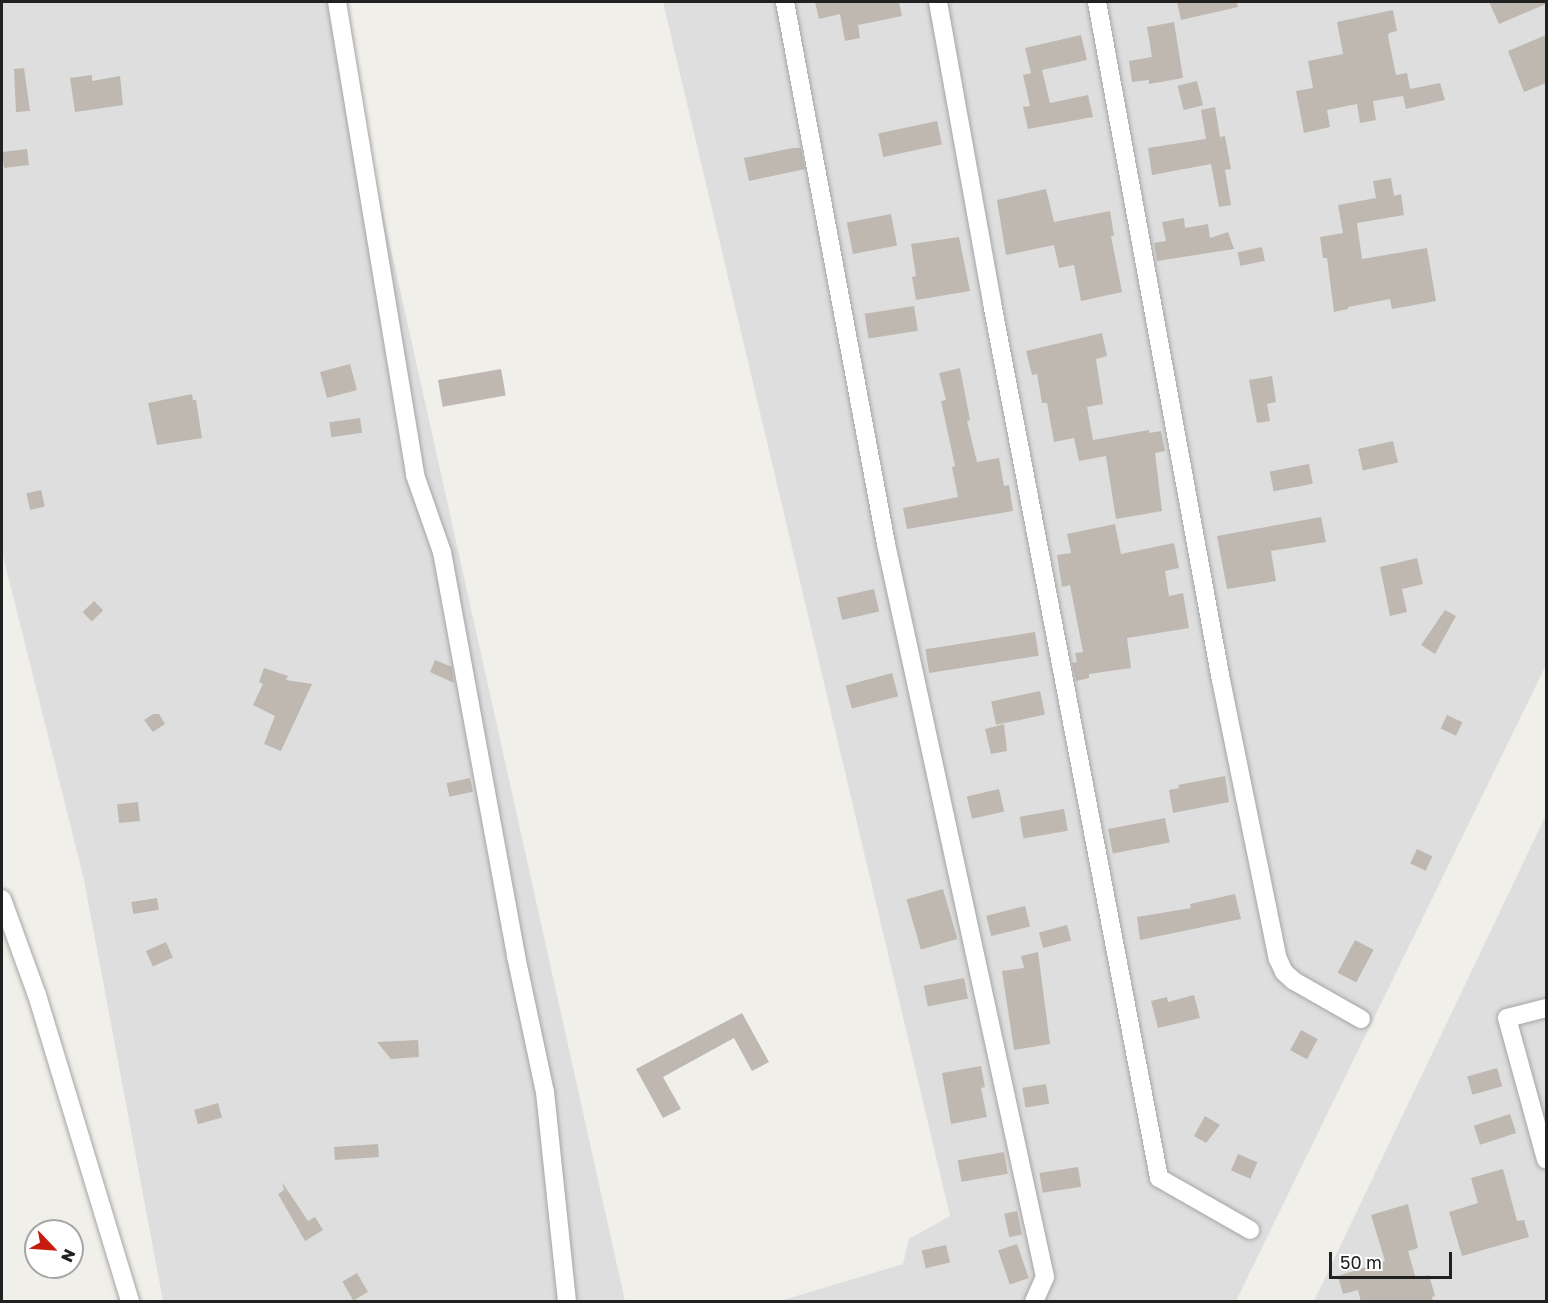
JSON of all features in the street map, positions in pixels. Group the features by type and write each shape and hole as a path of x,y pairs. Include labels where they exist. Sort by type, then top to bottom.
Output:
{"street":[{"path":"336,2 415,475 442,552 516,956 545,1092 567,1302"},
{"path":"785,2 886,544 1045,1277 1034,1302"},
{"path":"938,2 996,326 1159,1178 1250,1230"},
{"path":"1096,2 1208,611 1278,959 1284,972 1294,981 1361,1019"},
{"path":"2,899 37,995 130,1302"},
{"path":"1546,1008 1507,1018 1546,1160"}],"shaded area":[{"path":"2,2 336,2 625,1301 163,1301 84,880 2,552"},
{"path":"663,2 1546,2 1546,665 1236,1301 780,1301 903,1264 909,1239 950,1216"},
{"path":"1546,815 1546,1301 1314,1301"}],"building":[{"path":"815,2 899,2 902,16 858,25 860,38 845,41 840,14 819,19"},
{"path":"1177,2 1237,2 1238,7 1181,20"},
{"path":"1489,2 1546,2 1546,4 1499,24"},
{"path":"1393,10 1397,31 1389,33 1388,36 1396,75 1407,73 1410,89 1440,83 1445,100 1406,109 1403,96 1373,101 1376,120 1360,123 1357,104 1327,110 1330,127 1304,133 1296,91 1313,88 1308,61 1343,54 1337,22"},
{"path":"1174,22 1183,78 1149,84 1149,80 1132,82 1129,61 1152,57 1147,27"},
{"path":"1081,35 1087,60 1042,70 1050,103 1088,95 1093,117 1028,129 1023,107 1030,106 1023,75 1031,73 1025,48"},
{"path":"1546,35 1546,83 1524,92 1508,51"},
{"path":"24,68 30,111 16,112 14,69"},
{"path":"92,75 92,81 120,76 123,105 75,112 70,78"},
{"path":"1197,81 1203,105 1184,110 1178,86"},
{"path":"1215,107 1220,137 1225,136 1231,169 1225,170 1231,205 1219,207 1211,164 1152,175 1148,148 1206,139 1201,110"},
{"path":"937,121 942,144 883,157 878,133"},
{"path":"801,148 805,169 749,181 744,158"},
{"path":"27,149 29,165 4,168 2,152"},
{"path":"1391,178 1394,196 1401,194 1404,215 1357,223 1362,259 1427,248 1436,301 1392,309 1390,299 1334,312 1327,258 1323,258 1320,237 1343,233 1338,205 1376,198 1373,181"},
{"path":"1046,189 1054,222 1110,211 1114,236 1111,236 1122,292 1081,301 1074,265 1059,268 1054,245 1006,255 997,200"},
{"path":"891,214 897,245 853,254 847,223"},
{"path":"1184,218 1185,228 1208,224 1210,238 1228,232 1234,249 1157,261 1154,243 1166,241 1162,222"},
{"path":"959,237 970,291 916,300 912,277 916,276 911,244"},
{"path":"1262,247 1265,261 1240,266 1238,252"},
{"path":"914,306 918,331 869,339 865,314"},
{"path":"1102,333 1107,356 1096,359 1103,404 1087,407 1093,440 1149,430 1149,433 1161,431 1165,451 1155,453 1162,511 1116,519 1106,456 1079,461 1074,438 1054,442 1047,403 1042,403 1037,374 1032,375 1026,351"},
{"path":"350,364 357,390 327,398 320,372"},
{"path":"960,368 970,420 967,421 977,462 999,458 1004,486 1009,485 1013,511 907,529 903,508 958,497 952,467 955,466 941,401 946,400 939,373"},
{"path":"501,369 506,396 443,407 438,380"},
{"path":"1272,376 1276,402 1267,404 1270,421 1257,423 1249,380"},
{"path":"192,394 193,400 196,400 202,438 157,445 148,403"},
{"path":"360,418 362,433 331,437 329,422"},
{"path":"1393,441 1398,462 1363,471 1358,449"},
{"path":"1309,464 1313,484 1274,491 1270,472"},
{"path":"41,490 45,507 30,510 26,493"},
{"path":"1321,517 1326,542 1271,551 1276,581 1227,589 1217,536"},
{"path":"1115,524 1121,554 1174,543 1179,568 1165,571 1169,596 1183,593 1189,628 1127,638 1131,668 1089,674 1089,678 1076,681 1072,663 1077,662 1075,653 1083,652 1070,585 1062,587 1057,555 1071,553 1067,534"},
{"path":"1417,558 1423,584 1402,589 1407,612 1390,616 1380,567"},
{"path":"874,589 879,611 842,620 837,598"},
{"path":"94,601 103,610 92,622 83,612"},
{"path":"1445,610 1456,616 1435,654 1421,645"},
{"path":"1035,632 1039,656 929,673 925,649"},
{"path":"435,660 452,667 454,683 430,672"},
{"path":"264,668 288,676 286,680 312,684 281,751 264,744 275,716 253,705 263,684 259,682"},
{"path":"892,673 898,696 852,709 846,685"},
{"path":"1040,691 1045,714 996,725 991,701"},
{"path":"153,714 159,714 165,724 153,732 144,720"},
{"path":"1447,715 1462,722 1456,736 1441,729"},
{"path":"1004,724 1007,751 991,754 985,729"},
{"path":"1225,776 1229,802 1173,813 1169,790 1179,788 1178,785"},
{"path":"470,778 473,792 449,797 447,783"},
{"path":"999,789 1004,811 972,819 967,796"},
{"path":"138,802 140,821 119,823 117,804"},
{"path":"1064,809 1068,831 1024,838 1020,817"},
{"path":"1165,818 1170,843 1113,854 1108,829"},
{"path":"1417,849 1432,856 1426,871 1410,864"},
{"path":"943,889 957,939 921,949 906,899"},
{"path":"1235,894 1241,919 1140,940 1137,917 1191,908 1190,904"},
{"path":"157,898 159,910 133,914 131,902"},
{"path":"1025,906 1030,926 991,936 986,916"},
{"path":"1067,925 1071,940 1043,948 1039,933"},
{"path":"1355,940 1374,950 1356,983 1338,973"},
{"path":"166,942 173,958 153,966 146,951"},
{"path":"1038,952 1050,1044 1014,1050 1002,971 1024,968 1021,956"},
{"path":"964,978 968,999 928,1006 924,986"},
{"path":"1194,995 1200,1018 1158,1028 1151,1001 1167,997 1168,1002"},
{"path":"742,1013 769,1062 752,1071 734,1038 663,1077 681,1109 663,1118 636,1069"},
{"path":"1301,1030 1318,1039 1307,1059 1290,1050"},
{"path":"418,1040 419,1057 391,1059 377,1042"},
{"path":"981,1066 985,1087 981,1088 987,1117 951,1124 942,1073"},
{"path":"1497,1068 1502,1086 1472,1095 1467,1077"},
{"path":"1046,1084 1049,1104 1025,1108 1022,1088"},
{"path":"218,1103 222,1117 198,1124 194,1110"},
{"path":"1510,1114 1516,1133 1480,1145 1474,1126"},
{"path":"1205,1116 1220,1125 1206,1143 1194,1136"},
{"path":"378,1144 379,1157 335,1160 334,1147"},
{"path":"1004,1152 1008,1174 962,1182 958,1160"},
{"path":"1238,1154 1257,1162 1250,1179 1231,1171"},
{"path":"1078,1167 1081,1187 1043,1193 1039,1173"},
{"path":"1503,1169 1517,1221 1524,1220 1529,1237 1462,1256 1449,1212 1478,1203 1471,1178"},
{"path":"282,1182 308,1221 315,1217 323,1230 305,1241 278,1194 284,1190"},
{"path":"1408,1204 1418,1248 1408,1251 1416,1279 1429,1275 1435,1296 1432,1297 1433,1302 1361,1302 1358,1290 1343,1294 1338,1276 1385,1261 1371,1215"},
{"path":"1017,1211 1022,1234 1009,1237 1004,1214"},
{"path":"1017,1244 1029,1278 1010,1285 998,1251"},
{"path":"946,1245 950,1263 926,1268 922,1251"},
{"path":"357,1273 368,1292 353,1301 342,1282"}]}
